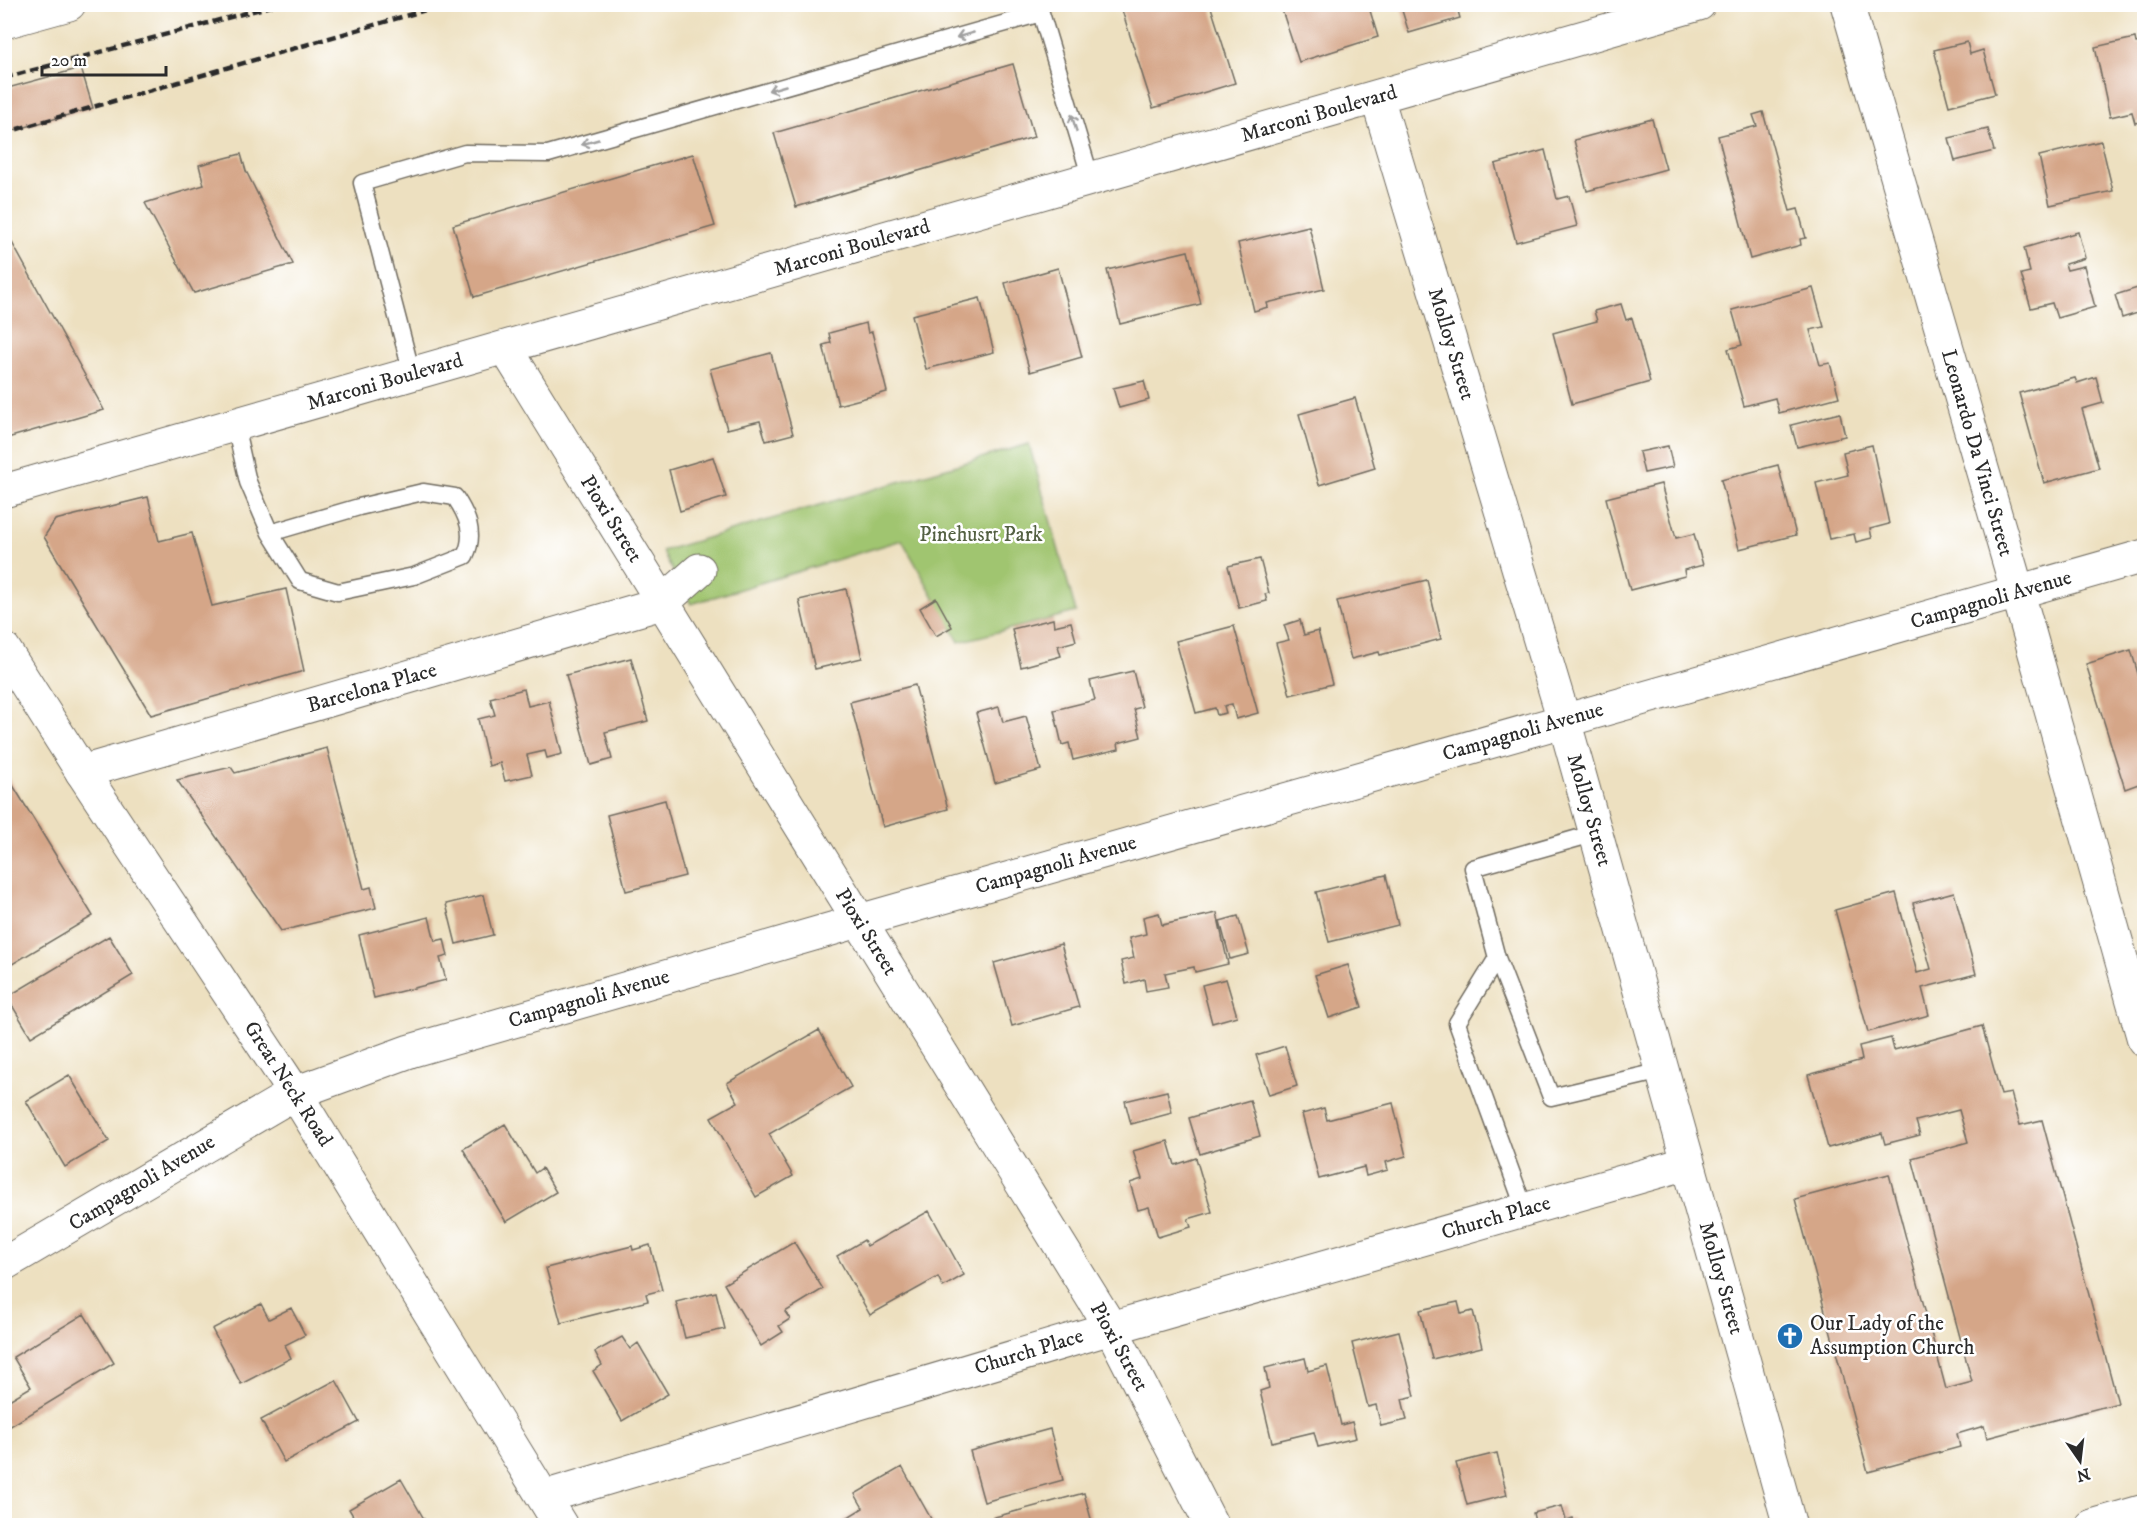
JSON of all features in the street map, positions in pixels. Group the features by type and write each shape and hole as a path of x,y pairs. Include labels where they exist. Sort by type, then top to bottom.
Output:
{"street":[{"name":"Marconi Boulevard","path":"4,491 1699,4"},
{"name":"Leonardo Da Vinci Street","path":"1847,4 2145,1040"},
{"path":"4,22 50,7"},
{"name":"Molloy Street","path":"1377,97 1564,720 1790,1526"},
{"name":"Pioxi Street","path":"505,347 1111,1328 1212,1526"},
{"name":"Campagnoli Avenue","path":"4,1264 295,1093 410,1051 859,921 2145,556"},
{"path":"662,603 699,570"},
{"name":"Barcelona Place","path":"82,772 662,603"},
{"name":"Great Neck Road","path":"4,649 82,772 295,1093 561,1526"},
{"name":"Church Place","path":"544,1497 1111,1328 1688,1163"},
{"path":"2092,1526 2145,1511"}],"lane":[{"path":"412,374 362,183 453,156 465,153 548,154 1041,13 1091,179"},
{"path":"235,425 248,482 270,533 300,581 338,592 414,576 465,556 471,544 468,517 455,497 423,492 359,507 270,533"},
{"path":"1596,833 1473,868 1497,958 1551,1097 1662,1071"},
{"path":"1497,958 1457,1023 1525,1210"}],"green space":[{"name":"Pinehusrt Park","path":"1029,444 1076,612 959,642 902,540 691,604 662,551"}],"building":[{"path":"1120,4 1210,4 1235,83 1153,108"},
{"path":"1280,4 1368,4 1378,37 1299,62"},
{"path":"1400,4 1456,4 1460,18 1409,33"},
{"path":"2135,38 2136,43 2144,42 2144,121 2135,123 2132,112 2110,117 2095,47"},
{"path":"1967,42 1970,54 1983,50 1995,94 1949,106 1934,50"},
{"path":"1013,64 1034,137 796,207 774,133"},
{"path":"81,68 93,108 4,133 4,89"},
{"path":"1763,112 1790,211 1798,209 1806,238 1800,239 1801,245 1750,259 1718,136 1757,126 1753,115"},
{"path":"1652,119 1666,169 1587,191 1574,140"},
{"path":"1988,129 1994,151 1955,161 1949,138"},
{"path":"2101,141 2113,191 2050,205 2039,156"},
{"path":"1545,150 1557,199 1569,196 1577,226 1516,242 1495,164"},
{"path":"241,154 246,171 293,264 194,293 145,203 204,185 199,165"},
{"path":"693,154 715,226 474,297 453,225"},
{"path":"1309,226 1324,289 1267,303 1268,307 1254,311 1238,243"},
{"path":"4,228 104,410 4,439"},
{"path":"2078,232 2085,258 2065,264 2067,270 2084,266 2095,307 2057,318 2052,303 2031,308 2021,274 2030,272 2024,248"},
{"path":"1188,251 1201,304 1120,324 1107,270"},
{"path":"1058,268 1082,357 1030,372 1005,283"},
{"path":"2144,286 2144,311 2122,318 2115,295"},
{"path":"1813,288 1824,327 1810,330 1820,365 1830,363 1839,397 1779,413 1775,398 1744,406 1728,349 1742,345 1732,310"},
{"path":"980,298 994,352 926,369 912,315"},
{"path":"1621,304 1626,320 1632,318 1650,382 1572,404 1553,333 1597,321 1594,311"},
{"path":"866,323 868,333 872,332 887,392 838,405 823,345 831,343 829,333"},
{"path":"771,353 793,434 766,441 760,421 727,429 710,369"},
{"path":"2096,377 2103,403 2082,409 2099,468 2044,483 2019,393 2075,378 2077,383"},
{"path":"1144,381 1149,400 1119,408 1113,388"},
{"path":"1355,398 1375,468 1319,485 1299,414"},
{"path":"1840,413 1845,436 1797,447 1791,425"},
{"path":"1872,445 1889,524 1870,529 1872,538 1856,542 1854,534 1829,539 1816,483 1848,475 1843,452"},
{"path":"1668,446 1673,467 1644,473 1639,452"},
{"path":"713,457 726,497 680,511 669,470"},
{"path":"1778,465 1796,535 1739,549 1721,480"},
{"path":"1661,484 1676,538 1694,534 1703,565 1684,570 1685,576 1630,590 1606,498"},
{"path":"148,497 159,541 192,533 212,606 286,589 304,671 151,715 44,537 55,520"},
{"path":"1260,559 1269,593 1265,594 1267,601 1239,608 1228,566"},
{"path":"1427,580 1441,639 1380,655 1379,652 1351,659 1337,601"},
{"path":"846,589 862,658 815,669 799,600"},
{"path":"936,598 952,627 936,636 920,608"},
{"path":"1053,619 1054,626 1071,622 1076,641 1058,646 1061,656 1021,667 1012,629"},
{"path":"1300,620 1304,635 1318,631 1332,684 1290,695 1276,643 1289,640 1284,625"},
{"path":"1234,626 1258,713 1236,719 1232,704 1224,706 1226,713 1217,715 1215,708 1196,713 1176,641"},
{"path":"2131,650 2144,694 2144,782 2125,789 2086,664"},
{"path":"631,658 648,721 605,732 612,759 591,765 566,675"},
{"path":"1133,671 1142,707 1134,709 1141,737 1118,743 1119,749 1073,760 1069,743 1062,745 1054,710 1095,700 1090,681"},
{"path":"915,685 948,809 883,827 850,702"},
{"path":"524,689 528,706 549,701 562,754 547,758 545,751 527,755 532,775 505,781 500,763 489,766 478,719 495,715 490,698"},
{"path":"999,707 1003,722 1026,716 1041,770 995,783 976,713"},
{"path":"327,748 364,889 371,887 376,908 281,931 177,780 231,767 235,773"},
{"path":"6,774 93,916 4,969 4,775"},
{"path":"665,800 685,876 626,891 607,815"},
{"path":"1386,875 1398,925 1329,942 1316,892"},
{"path":"1954,892 1976,974 1922,988 1929,1015 1868,1032 1835,910 1896,893 1917,973 1931,969 1913,903"},
{"path":"483,895 493,935 456,944 446,904"},
{"path":"1159,913 1162,925 1217,913 1228,964 1195,972 1194,967 1165,973 1168,987 1146,991 1144,979 1126,984 1121,961 1134,958 1129,938 1146,934 1143,917"},
{"path":"1238,916 1249,954 1230,959 1220,921"},
{"path":"429,917 435,941 444,939 448,956 440,958 446,980 374,998 359,935"},
{"path":"109,936 133,975 31,1037 7,997"},
{"path":"1061,944 1079,1007 1012,1026 994,963"},
{"path":"1348,965 1362,1007 1329,1018 1315,975"},
{"path":"1226,979 1237,1016 1212,1023 1202,985"},
{"path":"1982,1026 2001,1095 2011,1093 2020,1125 2042,1120 2118,1403 1987,1438 1984,1426 1957,1434 1960,1447 1868,1472 1795,1199 1889,1174 1946,1389 1972,1382 1912,1158 1968,1142 1959,1110 1916,1121 1920,1135 1885,1144 1882,1133 1828,1148 1808,1075 1862,1060 1859,1046 1891,1038 1894,1050"},
{"path":"819,1030 851,1087 769,1134 793,1176 756,1197 711,1117 738,1102 727,1083"},
{"path":"1285,1046 1297,1086 1269,1095 1256,1055"},
{"path":"69,1075 109,1141 65,1167 26,1101"},
{"path":"1167,1091 1172,1113 1131,1124 1125,1101"},
{"path":"1250,1100 1260,1136 1200,1154 1189,1118"},
{"path":"1393,1103 1406,1156 1386,1162 1388,1170 1366,1176 1364,1167 1319,1179 1302,1114 1324,1108 1327,1120"},
{"path":"505,1124 535,1173 542,1168 556,1192 506,1222 463,1149"},
{"path":"1168,1141 1175,1165 1196,1158 1212,1212 1188,1219 1191,1227 1158,1237 1149,1207 1138,1210 1130,1183 1142,1179 1133,1151"},
{"path":"929,1211 964,1275 943,1287 938,1277 870,1315 837,1256 864,1240 867,1246"},
{"path":"794,1242 823,1289 785,1312 790,1319 779,1326 783,1332 761,1346 724,1284"},
{"path":"650,1245 662,1290 646,1294 648,1301 561,1323 546,1268 632,1246 633,1250"},
{"path":"716,1292 725,1329 685,1338 676,1302"},
{"path":"1458,1302 1461,1314 1473,1311 1482,1347 1432,1359 1420,1310"},
{"path":"261,1304 269,1319 291,1308 305,1335 285,1345 291,1358 241,1384 212,1329"},
{"path":"84,1314 114,1363 9,1427 4,1419 4,1403 31,1387 13,1357"},
{"path":"1399,1331 1415,1396 1402,1399 1407,1420 1381,1426 1376,1405 1368,1407 1352,1343"},
{"path":"622,1337 630,1349 638,1343 668,1394 622,1421 593,1371 602,1365 595,1352"},
{"path":"1305,1358 1308,1371 1327,1366 1341,1425 1352,1422 1356,1438 1318,1447 1314,1432 1272,1442 1260,1391 1269,1388 1265,1368"},
{"path":"336,1380 359,1422 284,1462 261,1420"},
{"path":"1050,1429 1063,1480 984,1502 970,1451"},
{"path":"1497,1453 1507,1495 1467,1505 1456,1463"},
{"path":"902,1467 935,1526 846,1526 843,1520 863,1508 855,1494"},
{"path":"401,1479 428,1526 359,1526 349,1509"},
{"path":"1084,1493 1093,1526 993,1526 991,1518"},
{"path":"1562,1506 1566,1520 1573,1518 1575,1526 1536,1526 1533,1513"}],"railway":[{"path":"4,78 279,4"},
{"path":"4,133 446,4"}],"place":[{"name":"Our Lady of the Assumption Church","path":"1790,1336"}]}
